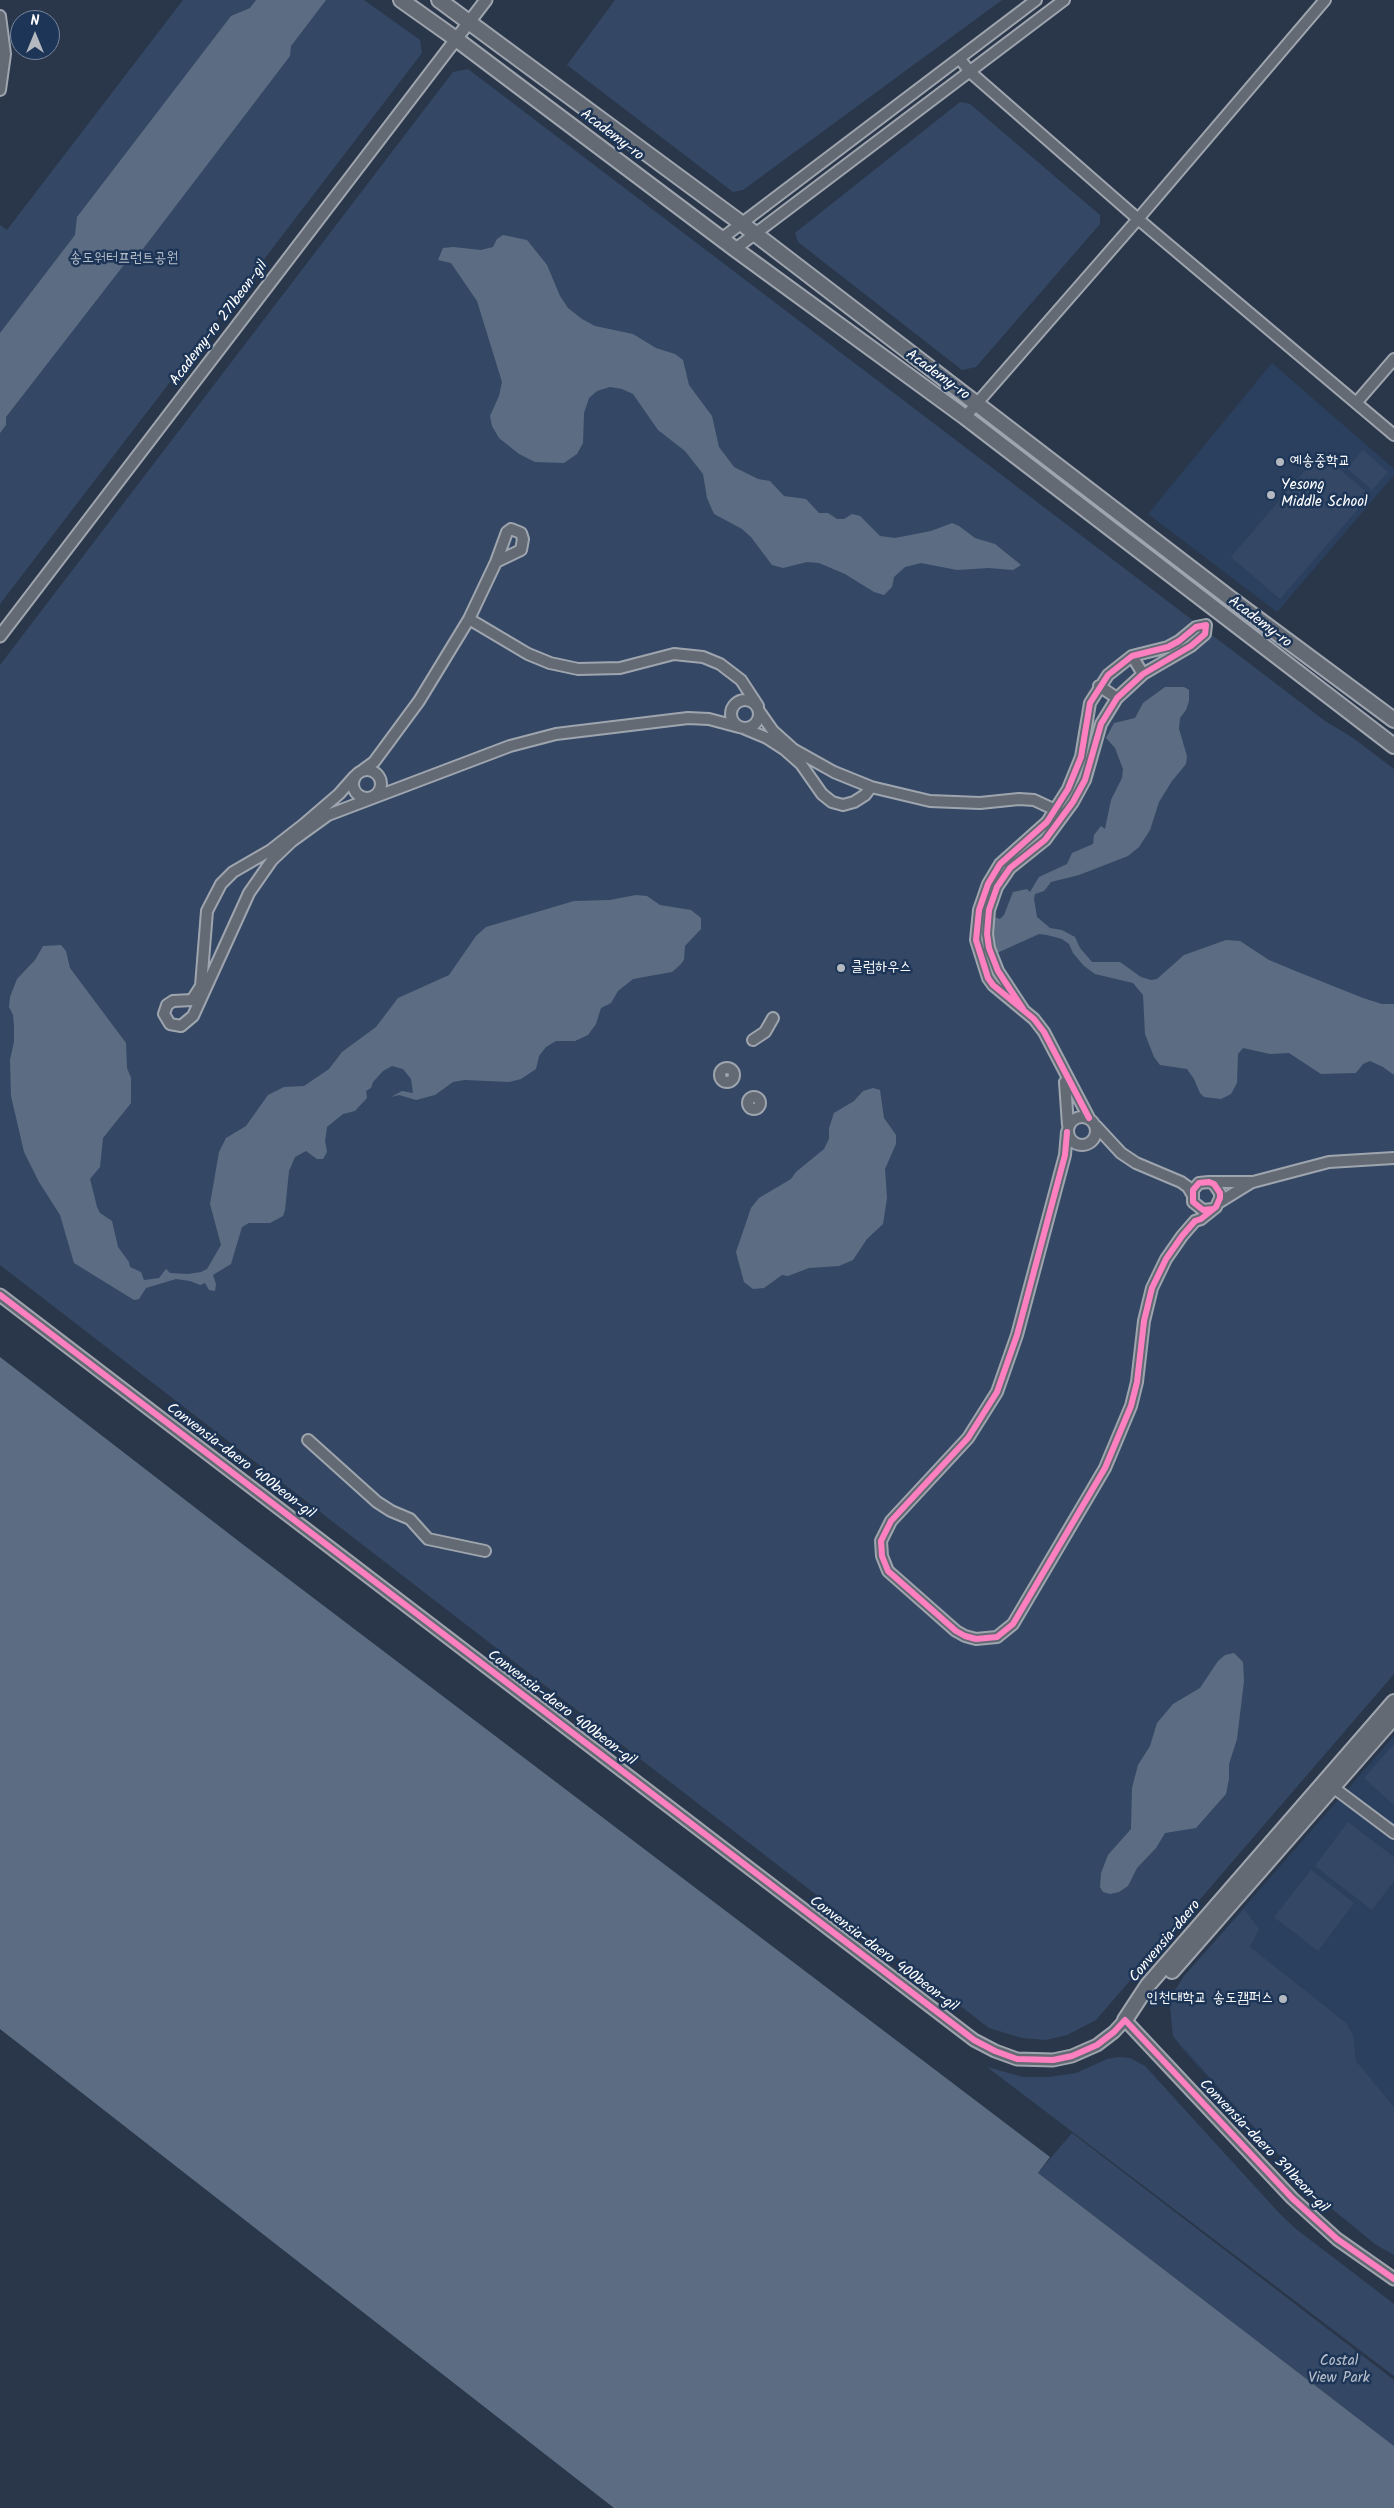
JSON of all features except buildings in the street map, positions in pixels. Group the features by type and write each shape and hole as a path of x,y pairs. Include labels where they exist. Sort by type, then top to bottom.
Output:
{"main road":[{"path":"401,0 463,30"},
{"path":"439,0 463,30"},
{"name":"Academy-ro","path":"463,30 741,223 1224,593 1394,720"},
{"name":"Academy-ro","path":"463,30 721,239 965,417 1394,746"},
{"name":"Convensia-daero","path":"1136,2003 1148,1985 1394,1702"},
{"name":"Convensia-daero","path":"1136,2003 1180,1964 1394,1717"},
{"path":"1125,2020 1136,2003"}],"street":[{"name":"Academy-ro 271beon-gil","path":"0,636 486,0"},
{"path":"721,239 1036,0"},
{"path":"735,249 1064,0"},
{"path":"965,417 1138,219 1325,0"},
{"path":"0,16 5,54 0,90"},
{"path":"960,59 970,72 1138,219 1394,435"},
{"path":"1356,403 1394,359"},
{"path":"496,562 469,620 419,701 374,762 359,773 333,800 304,825 259,858 233,872 221,884 211,901 206,918 204,966 201,986 192,1000 173,1001 167,1005 164,1014 170,1024 181,1026 193,1016 249,893 272,860 292,841 319,820 339,810 510,746 556,734 676,718 716,720 741,727 767,738 784,749 801,764 822,794 832,802 843,805 854,802 864,795 870,787"},
{"path":"469,620 528,654 570,668 614,669 667,655 682,654 711,660 741,680 773,731 794,749 834,772 870,787 930,801 980,803 1019,799 1034,800 1061,812"},
{"path":"1023,1009 993,985 981,960 976,940 976,923 988,884 1000,864 1061,812 1075,775 1085,738 1090,703 1099,686 1116,667 1132,656 1168,647 1179,641 1196,627 1206,625 1205,634 1191,646 1143,674 1117,698 1101,724 1085,780 1061,812 1044,840 1010,868 1002,878 993,896 987,924 993,959 1005,984 1023,1009 1044,1032 1063,1073 1092,1122 1107,1140 1136,1163 1173,1178 1188,1187 1195,1205 1195,1221"},
{"path":"1132,656 1143,674"},
{"path":"716,720 726,716 743,693 741,680"},
{"path":"1099,686 1117,698"},
{"path":"734,706 746,699 758,708"},
{"path":"734,706 732,720 741,727 756,724 758,708"},
{"path":"374,762 376,772 382,784 387,789 396,790"},
{"path":"359,773 376,772"},
{"path":"359,773 354,791 362,798 371,798 379,793 382,784"},
{"path":"976,923 987,924"},
{"path":"981,960 993,959"},
{"path":"753,1040 765,1032 773,1018"},
{"path":"1063,1073 1068,1129 1071,1140 1079,1145"},
{"path":"1092,1122 1075,1118 1068,1129 1065,1155 1015,1344 997,1392 968,1438 892,1521 881,1541 882,1556 888,1571 956,1631 966,1636 976,1639 992,1638 1005,1632 1014,1624 1105,1468 1131,1406 1137,1382 1146,1312 1152,1288 1166,1259 1195,1221 1253,1182"},
{"path":"1092,1122 1092,1140"},
{"path":"1065,1155 1079,1145 1092,1140 1107,1140"},
{"path":"1173,1178 1206,1182 1253,1182 1329,1162 1394,1158"},
{"path":"1192,1194 1196,1186 1206,1182 1214,1184 1220,1193 1216,1206"},
{"path":"1195,1205 1203,1210 1216,1206"},
{"name":"Convensia-daero 400beon-gil","path":"0,1295 974,2040 995,2051 1017,2059 1053,2060 1072,2056 1097,2045 1114,2032 1125,2020"},
{"path":"308,1440 377,1502 391,1511 410,1519 428,1539 485,1551"},
{"path":"1334,1788 1394,1833"},
{"name":"Convensia-daero 391beon-gil","path":"1125,2020 1292,2198 1337,2239 1394,2279"}],"shaded area":[{"path":"256,0 326,0 291,46 290,56 133,262 123,266 6,417 6,425 0,433 0,333 75,235 77,217 231,16 250,8"},
{"path":"503,235 527,240 547,265 560,296 568,308 582,319 595,326 633,334 656,348 675,354 683,360 689,385 712,416 719,447 734,467 758,479 770,481 784,496 806,499 819,513 828,513 837,519 844,519 852,514 860,516 880,536 895,538 931,531 952,523 975,538 995,544 1021,565 1013,570 989,568 957,570 921,563 905,567 894,577 892,587 884,595 874,592 845,574 819,563 807,562 783,568 772,565 751,537 742,529 714,514 707,498 703,474 685,451 658,430 633,394 622,389 610,387 597,391 589,398 584,413 583,443 577,454 564,463 535,462 519,454 499,438 492,426 490,416 499,396 502,382 477,301 451,263 438,260 443,248 453,247 481,250 493,247 497,239"},
{"name":"Yesong Middle School","path":"1272,363 1394,469 1394,475 1277,612 1148,514"},
{"path":"1165,687 1184,687 1189,690 1189,701 1186,710 1180,718 1179,729 1187,756 1186,764 1172,781 1159,802 1150,830 1139,847 1128,856 1079,875 1051,882 1044,891 1035,894 1037,917 1050,928 1062,930 1075,937 1080,948 1092,962 1120,962 1141,977 1151,980 1157,979 1184,955 1226,940 1240,941 1269,960 1298,972 1363,998 1382,1004 1394,1004 1394,1075 1370,1061 1363,1064 1356,1073 1321,1074 1289,1053 1270,1054 1243,1048 1238,1054 1237,1083 1231,1094 1221,1099 1204,1097 1187,1069 1160,1065 1154,1057 1145,1034 1143,995 1133,983 1095,974 1084,966 1073,953 1069,944 1062,939 1047,935 1039,934 995,954 990,930 991,916 1000,919 1004,915 1013,892 1027,889 1030,892 1039,877 1067,864 1072,853 1093,844 1094,835 1101,826 1105,829 1111,800 1122,778 1123,769 1115,748 1106,738 1114,723 1135,718 1143,703"},
{"path":"636,895 647,896 660,905 691,910 701,918 701,929 685,946 684,960 680,965 672,972 633,979 618,991 611,1003 601,1008 596,1024 588,1035 575,1041 556,1041 546,1047 539,1056 536,1069 521,1079 509,1082 465,1080 453,1082 435,1095 416,1100 399,1095 391,1097 402,1091 413,1093 411,1079 403,1069 392,1066 383,1071 373,1082 371,1088 366,1091 367,1098 355,1111 343,1114 327,1127 325,1141 327,1152 323,1159 317,1159 306,1151 295,1157 289,1171 283,1216 270,1223 249,1223 242,1227 231,1264 213,1275 216,1284 215,1291 209,1290 205,1283 200,1285 176,1279 146,1288 139,1299 134,1300 74,1263 60,1215 39,1182 24,1152 11,1096 10,1060 14,1042 14,1025 13,1015 9,1007 10,997 17,979 35,960 43,946 61,945 66,951 70,968 126,1043 127,1068 131,1078 131,1103 103,1138 100,1167 90,1179 100,1213 112,1221 118,1247 129,1262 130,1267 141,1272 144,1280 159,1278 166,1269 170,1273 188,1274 207,1269 221,1245 210,1204 219,1152 226,1138 246,1126 268,1095 284,1087 304,1086 329,1069 342,1052 376,1027 398,998 449,975 476,936 486,927 574,901 610,900"},
{"path":"873,1088 880,1090 884,1118 896,1135 896,1144 885,1169 887,1198 883,1224 867,1239 853,1260 839,1266 809,1268 788,1276 782,1275 764,1288 753,1289 744,1282 736,1252 751,1208 759,1198 791,1179 796,1172 824,1149 829,1139 829,1128 834,1113 854,1101 863,1091"},
{"path":"0,1357 241,1543 1050,2157 1038,2173 1394,2446 1394,2508 614,2508 0,2029"},
{"path":"1234,1653 1243,1662 1244,1681 1237,1739 1229,1764 1226,1794 1196,1828 1165,1833 1156,1848 1137,1868 1128,1886 1119,1892 1110,1894 1103,1892 1100,1887 1101,1873 1108,1855 1131,1829 1132,1788 1138,1765 1150,1746 1157,1723 1173,1704 1200,1688 1218,1661 1225,1655"},
{"name":"인천대학교 송도캠퍼스","path":"1394,1736 1394,2255 1375,2244 1314,2194 1180,2046 1173,2036 1170,2005 1184,1976"}],"green space":[{"name":"송도워터프런트공원","path":"183,0 364,0 420,40 422,53 0,604 0,225 7,230"},
{"path":"615,0 1002,0 743,190 733,192 567,65"},
{"path":"468,69 1325,721 1353,738 1394,769 1394,1674 1096,2020 1067,2035 1046,2040 1022,2038 989,2028 0,1265 0,665 453,72"},
{"path":"960,102 970,104 1100,215 1100,224 976,367 962,370 798,242 795,233"},
{"path":"1363,450 1388,472 1372,490 1347,468"},
{"path":"1320,453 1370,495 1280,599 1231,557"},
{"path":"1394,1744 1394,1805 1364,1778"},
{"path":"1348,1822 1394,1857 1394,1881 1372,1910 1315,1866"},
{"path":"1311,1870 1354,1903 1318,1951 1274,1917"},
{"path":"1244,1909 1259,1929 1250,1947 1346,2023 1353,2035 1356,2061 1394,2107 1394,2255 1375,2244 1314,2194 1173,2036 1170,2005 1174,1992 1184,1976"},
{"path":"1130,2058 1145,2066 1280,2214 1296,2229 1394,2304 1394,2376 987,2067 1023,2077 1049,2077 1076,2073 1107,2059"},
{"name":"Costal View Park","path":"1072,2133 1394,2380 1394,2446 1038,2173"}],"cycle path":[{"path":"1023,1009 998,971 989,948 987,934 989,910 997,887 1010,868 1045,840 1073,802 1085,780 1101,724 1117,698 1143,674 1191,646 1205,634 1206,625 1196,627 1179,641 1168,647 1132,656 1108,675 1090,703 1081,757 1068,789 1047,822 1000,864 988,884 979,910 976,940 988,978 993,985 1034,1019 1044,1032 1089,1118"},
{"path":"1067,1132 1065,1155 1017,1335 997,1392 968,1438 891,1521 881,1541 882,1556 888,1571 956,1631 965,1636 976,1639 997,1637 1013,1624 1105,1468 1131,1406 1137,1382 1144,1321 1152,1288 1166,1259 1182,1236 1195,1221 1201,1219 1216,1207 1220,1198 1220,1193 1214,1184 1209,1182 1199,1183 1193,1190 1193,1202 1203,1210 1213,1209"},
{"path":"0,1295 974,2040 995,2051 1017,2059 1053,2060 1072,2056 1097,2045 1114,2032 1125,2020 1292,2198 1337,2239 1394,2279"}],"place":[{"name":"예송중학교","path":"1280,462"},
{"name":"Yesong Middle School","path":"1271,495"},
{"name":"클럽하우스","path":"841,968"},
{"name":"인천대학교 송도캠퍼스","path":"1283,1999"}]}
